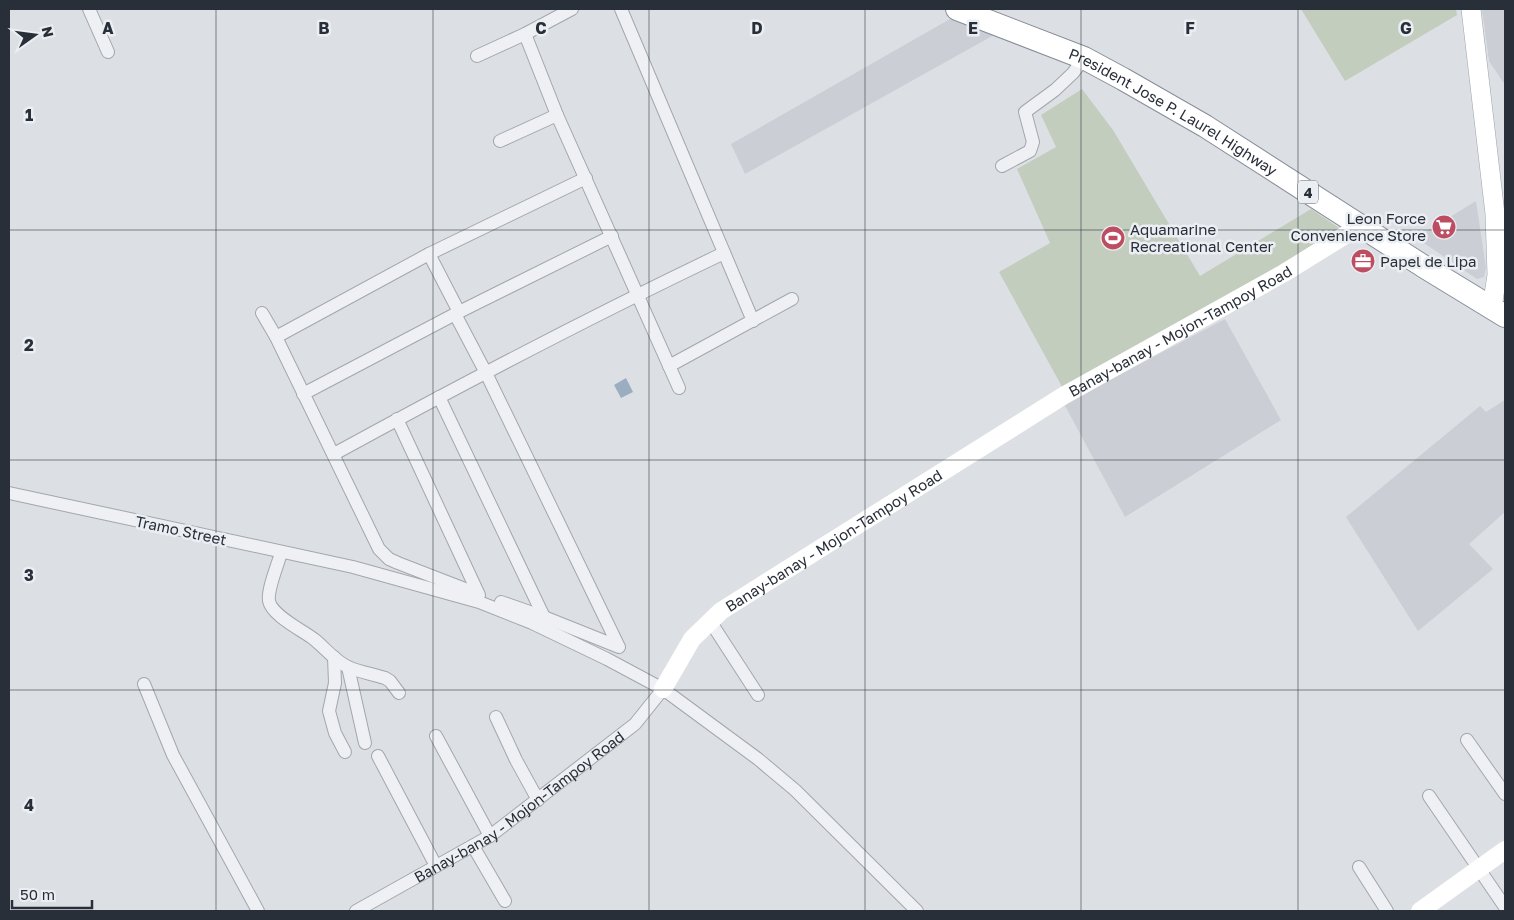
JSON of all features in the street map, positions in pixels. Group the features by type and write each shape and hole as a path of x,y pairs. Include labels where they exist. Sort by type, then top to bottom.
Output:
{"highway":[{"name":"President Jose P. Laurel Highway","path":"958,9 1084,58 1123,78 1205,126 1360,226 1499,312"}],"main road":[{"path":"1471,9 1496,214 1499,312"}],"street":[{"path":"89,9 108,52"},
{"path":"477,56 525,34 572,9"},
{"path":"621,9 753,321"},
{"path":"525,34 557,115 679,388"},
{"path":"1002,166 1030,151 1033,142 1025,112 1055,90 1073,73 1084,58"},
{"path":"500,141 557,115"},
{"path":"276,337 429,254 586,178"},
{"name":"Banay-banay - Mojon-Tampoy Road","path":"364,909 490,836 635,724 663,689 692,639 721,611 1063,396 1284,274 1360,226"},
{"path":"303,394 457,313 612,236"},
{"path":"334,454 439,397 638,294 724,253"},
{"path":"262,314 276,337 379,549 389,559 619,647 429,254"},
{"path":"669,366 792,299"},
{"path":"439,397 544,617"},
{"path":"397,420 479,595"},
{"name":"Tramo Street","path":"9,493 353,567 479,602 532,623 607,659 663,689 758,759 796,790 917,911"},
{"path":"281,552 268,598 270,604 348,667 385,678 399,693"},
{"path":"710,621 758,695"},
{"path":"334,657 335,683 330,711 335,733 345,752"},
{"path":"348,667 365,743"},
{"path":"144,684 173,755 258,911"},
{"path":"496,717 516,760 538,800"},
{"path":"436,736 490,836"},
{"path":"1466,740 1505,794"},
{"path":"378,756 436,866"},
{"path":"1429,796 1505,907"},
{"path":"473,846 505,901"},
{"path":"1420,911 1505,850"},
{"path":"1359,867 1387,911"}],"shaded area":[{"path":"1482,9 1505,9 1505,85 1489,61"},
{"path":"950,19 994,35 745,174 731,144"},
{"path":"1476,201 1486,268 1484,277 1477,279 1421,241 1427,231"},
{"path":"1225,319 1281,420 1125,517 1064,404"},
{"path":"1505,400 1505,512 1469,544 1493,569 1418,631 1346,517 1480,406 1486,412"}],"green space":[{"path":"1301,9 1456,9 1457,15 1345,81"},
{"name":"Aquamarine Recreational Center","path":"1082,89 1113,130 1200,276 1311,209 1345,232 1066,394 999,272 1050,243 1017,169 1056,147 1041,115"}],"water":[{"path":"626,378 633,392 621,398 614,385"}],"place":[{"name":"Leon Force Convenience Store","path":"1444,227"},
{"name":"Aquamarine Recreational Center","path":"1113,238"},
{"name":"Papel de Lipa","path":"1363,261"}]}
